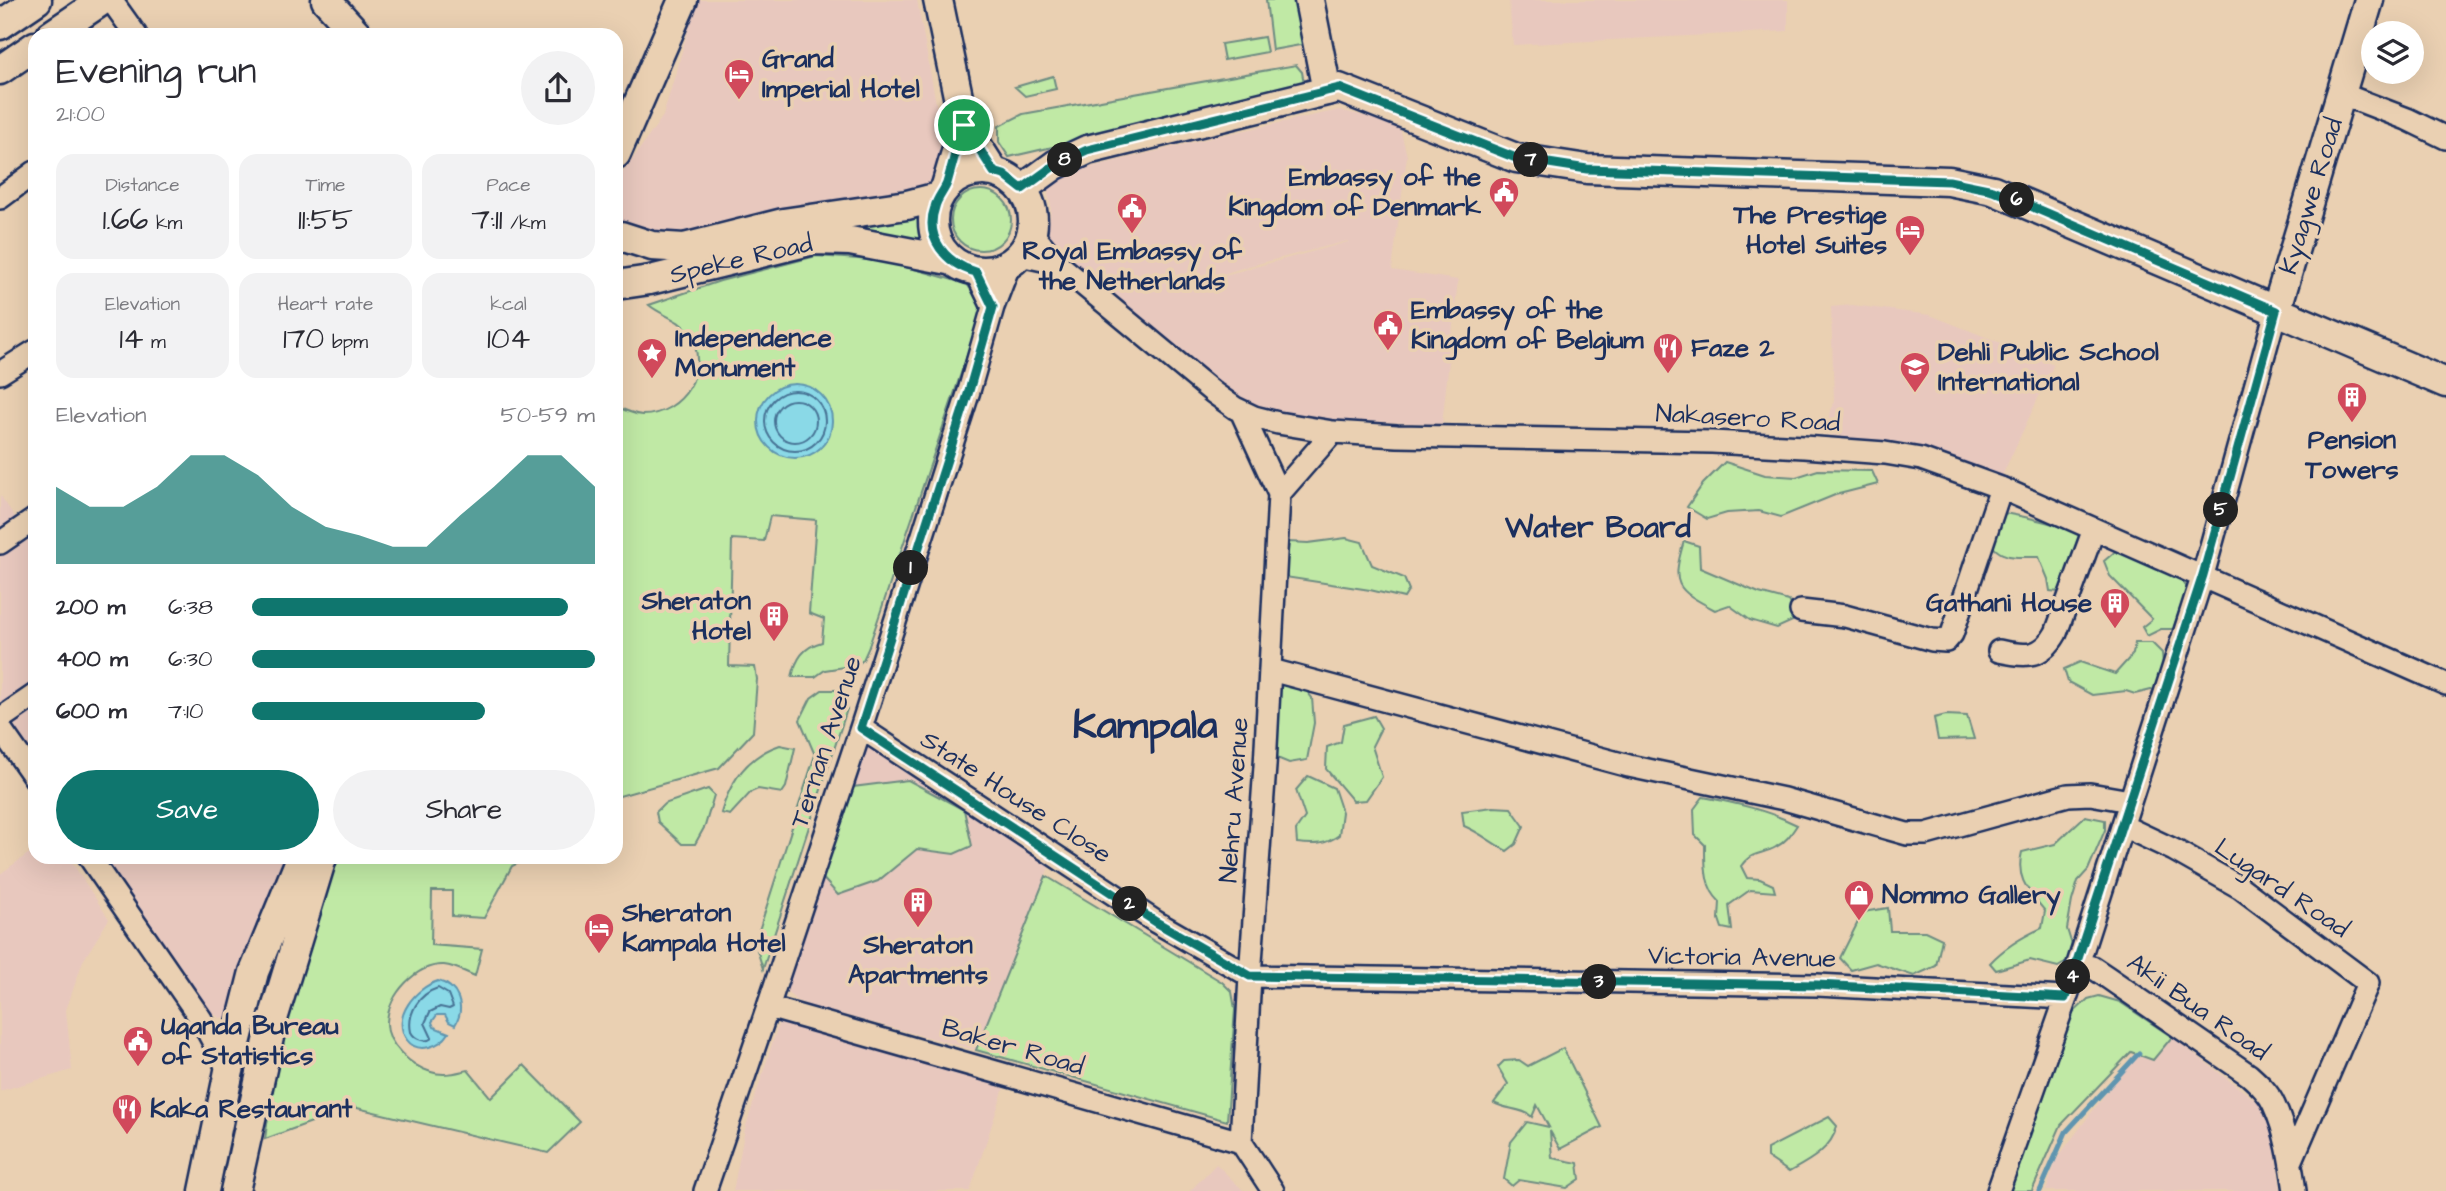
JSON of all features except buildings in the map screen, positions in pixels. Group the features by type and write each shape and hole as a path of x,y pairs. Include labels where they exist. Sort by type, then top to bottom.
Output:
{"main road":[{"path":"0,25 37,0"},
{"path":"61,28 103,0"},
{"path":"326,0 352,28"},
{"path":"345,0 370,28"},
{"path":"623,138 683,0"},
{"path":"938,0 964,125 994,172"},
{"path":"1309,0 1333,89"},
{"path":"1322,0 1333,89"},
{"name":"Kyagwe Road","path":"2276,311 2369,0"},
{"path":"0,70 28,51"},
{"path":"1022,189 1055,165 1087,150 1333,89 1516,158 1587,169 1949,181 1993,190 2446,383"},
{"path":"942,192 968,173 981,170 1004,175 1022,189 1032,213 1021,250 994,271 976,272 949,260 934,237 933,211 964,125"},
{"name":"Speke Road","path":"623,230 664,249 684,248 783,223 907,205 942,192"},
{"name":"Speke Road","path":"623,284 814,240 850,241 949,260"},
{"path":"204,1191 239,1027 254,972 299,864"},
{"path":"235,1191 273,1018 320,864"}],"street":[{"path":"111,0 131,28"},
{"path":"2342,94 2407,119 2446,138"},
{"path":"0,198 28,177"},
{"name":"Nakasero Road","path":"1021,250 1057,263 1214,393 1241,411 1278,423 1333,432 1403,436 1712,442 1885,453 1921,459 2001,488 2446,684"},
{"name":"Ternan Avenue","path":"705,1191 861,728 969,391 993,307 1021,250"},
{"path":"976,272 993,307"},
{"name":"Kyagwe Road","path":"1998,1191 2078,964 2203,575 2276,311"},
{"path":"0,373 28,355"},
{"name":"Nehru Avenue","path":"1241,411 1279,494 1271,670 1241,1142"},
{"path":"1279,494 1333,432"},
{"path":"1801,611 1846,616 1932,640 1946,641 1952,634 2001,488"},
{"path":"0,543 28,524"},
{"path":"1998,651 2035,655 2049,646 2094,528"},
{"path":"1271,670 1629,766 1784,799 1907,834 1926,834 2068,795 2090,794 2130,801"},
{"path":"0,719 28,700"},
{"path":"0,728 28,768"},
{"name":"State House Close","path":"861,728 1156,922 1250,976"},
{"name":"Lugard Road","path":"2123,827 2174,850 2241,888 2368,983 2291,1162"},
{"path":"94,864 201,1019 229,1071"},
{"name":"Akii Bua Road","path":"2078,964 2092,967 2107,976 2262,1087 2274,1104 2291,1162 2295,1191"},
{"name":"Victoria Avenue","path":"1250,976 1817,985 2065,998"},
{"name":"Baker Road","path":"768,1007 1241,1142"},
{"path":"201,1019 239,1027"},
{"path":"1241,1142 1273,1191"}],"shaded area":[{"path":"697,0 917,0 945,152 943,166 928,190 678,242 623,223 623,173 663,116"},
{"path":"1509,0 1788,0 1788,31 1513,45"},
{"path":"1339,110 1399,124 1407,156 1392,270 1458,280 1442,424 1322,420 1268,410 1231,396 1047,249 1051,205 1049,186 1062,174","holes":["1348,242 1187,285 1249,266"]},
{"path":"1852,305 1930,315 2054,364 2002,476 1889,443 1824,434 1834,401 1831,307"},
{"path":"0,495 17,520 0,531"},
{"path":"28,535 28,685 0,704 0,554"},
{"path":"28,707 28,746 13,724 16,715"},
{"path":"866,732 1051,862 976,1050 813,1007 797,1001 788,993 783,979"},
{"path":"28,854 28,864 73,864 109,919 83,961 66,1010 72,1070 0,1091 0,874"},
{"path":"109,864 283,864 229,1016 220,1018 208,1010 162,947"},
{"path":"779,1022 1004,1088 970,1191 733,1191 745,1129"},
{"path":"2172,1037 2259,1103 2271,1124 2281,1191 2046,1191 2056,1160 2121,1073 2139,1053 2154,1060"},
{"path":"1216,1164 1244,1191 1190,1191"}],"green space":[{"path":"1266,0 1296,0 1306,44 1272,50"},
{"path":"1264,37 1267,52 1224,60 1221,44"},
{"path":"1296,65 1302,72 1305,89 1009,157 999,142 999,126 1023,114"},
{"path":"1053,76 1056,89 1025,96 1015,87"},
{"path":"981,190 998,195 1006,203 1011,220 1006,237 998,245 981,250 964,245 956,237 951,220 956,203 964,195"},
{"path":"924,210 920,234 923,244 819,225"},
{"path":"816,256 887,261 967,284 983,308 863,660 857,665 825,670 815,677 792,677 801,655 822,642 824,619 809,613 816,520 770,516 764,541 732,539 729,666 755,667 757,679 753,732 719,768 623,795 623,409 642,415 657,413 670,407 690,388 695,375 695,347 689,333 675,320 649,305 720,281"},
{"path":"1725,462 1765,475 1796,477 1818,470 1872,471 1878,484 1835,495 1781,517 1759,511 1727,513 1707,519 1687,507 1703,484"},
{"path":"2004,513 2054,524 2100,547 2090,566 2059,592 2050,591 2039,557 2003,554 1992,546 1979,529"},
{"path":"1346,538 1362,542 1372,565 1404,578 1409,590 1404,598 1285,577 1289,542 1308,543"},
{"path":"1684,541 1699,546 1700,568 1759,593 1789,601 1799,618 1777,628 1750,620 1729,605 1715,610 1691,597 1684,591 1678,577"},
{"path":"2117,550 2181,577 2187,589 2173,629 2161,629 2147,636 2142,627 2152,619 2110,576 2104,561"},
{"path":"2135,643 2152,643 2162,653 2164,676 2155,689 2135,694 2126,691 2092,695 2068,682 2064,669 2080,662 2115,674 2133,654"},
{"path":"1297,679 1312,698 1314,723 1307,760 1289,763 1277,758 1275,685"},
{"path":"822,690 837,690 843,696 847,709 763,969 755,943 815,755 800,720 811,698"},
{"path":"1946,715 1967,716 1974,739 1938,740 1934,718"},
{"path":"1374,716 1381,728 1372,746 1382,777 1366,800 1353,801 1326,769 1327,747 1341,742 1344,724"},
{"path":"780,745 795,748 786,787 782,793 758,789 751,792 730,815 721,813 729,790 742,771 758,756"},
{"path":"1308,776 1334,788 1342,812 1339,835 1329,841 1297,843 1296,830 1305,817 1296,790"},
{"path":"908,780 964,810 972,846 954,854 917,849 878,881 838,895 819,874 853,787"},
{"path":"708,789 714,795 705,826 695,844 682,844 658,822 656,812 664,804"},
{"path":"1703,797 1751,808 1797,825 1783,843 1753,856 1741,866 1747,878 1760,879 1773,885 1775,892 1750,890 1729,905 1732,930 1722,928 1719,919 1720,902 1711,890 1707,876 1705,845 1695,835 1694,809"},
{"path":"1511,808 1524,826 1516,844 1507,851 1464,826 1462,811"},
{"path":"2085,816 2105,820 2105,830 2088,870 2078,881 2072,901 2067,929 2072,945 2070,960 2058,967 2030,960 1996,970 1990,963 1996,957 2014,943 2042,928 2045,911 2022,877 2022,852 2055,844"},
{"path":"327,864 516,864 512,866 484,918 452,916 452,891 432,891 431,945 482,949 475,976 444,965 434,966 414,975 392,1002 387,1022 388,1030 395,1046 416,1065 436,1073 450,1074 468,1070 491,1098 524,1065 580,1122 548,1153 353,1107 265,1139 287,980"},
{"path":"1046,876 1222,982 1232,992 1235,1009 1227,1121 976,1050"},
{"path":"1888,908 1890,931 1925,931 1942,939 1936,966 1914,976 1876,963 1851,970 1840,958 1863,912"},
{"path":"280,942 267,990 225,1191 216,1191 270,949"},
{"path":"2099,996 2120,1002 2172,1037 2153,1060 2131,1052 2061,1125 2032,1191 2004,1191 2071,1015 2088,999"},
{"path":"1563,1048 1602,1127 1560,1149 1550,1131 1552,1158 1578,1163 1580,1179 1567,1188 1519,1180 1512,1186 1504,1179 1511,1142 1527,1122 1549,1127 1537,1105 1532,1117 1494,1103 1508,1084 1498,1067 1504,1061 1519,1060 1528,1066"},
{"path":"1829,1117 1837,1126 1834,1134 1830,1142 1811,1159 1789,1172 1767,1157 1767,1149"}],"water":[{"path":"795,384 809,387 821,395 829,407 832,421 829,435 821,447 809,455 795,458 781,455 769,447 761,435 758,421 761,407 769,395 781,387"},
{"path":"438,981 455,992 460,1004 458,1018 455,1025 449,1022 445,1015 437,1015 432,1022 434,1027 449,1033 435,1045 417,1047 407,1040 403,1031 404,1013 414,996"}],"waterway":[{"path":"2040,1191 2066,1132 2139,1053"}],"place":[{"name":"Grand Imperial Hotel","path":"739,101"},
{"name":"Embassy of the Kingdom of Denmark","path":"1504,219"},
{"name":"Royal Embassy of the Netherlands","path":"1132,235"},
{"name":"The Prestige Hotel Suites","path":"1910,257"},
{"name":"Embassy of the Kingdom of Belgium","path":"1388,352"},
{"name":"Faze 2","path":"1668,375"},
{"name":"Independence Monument","path":"652,380"},
{"name":"Dehli Public School International","path":"1915,394"},
{"name":"Pension Towers","path":"2352,424"},
{"name":"Gathani House","path":"2115,630"},
{"name":"Sheraton Hotel","path":"774,643"},
{"name":"Nommo Gallery","path":"1859,922"},
{"name":"Sheraton Apartments","path":"918,929"},
{"name":"Sheraton Kampala Hotel","path":"599,955"},
{"name":"Uganda Bureau of Statistics","path":"138,1068"},
{"name":"Kaka Restaurant","path":"127,1136"}],"district":[{"name":"Water Board","path":"1598,528"},
{"name":"Kampala","path":"1145,726"}],"route":[{"path":"1339,88 1516,158 1587,169 1949,181 1993,190 2276,311 2203,575 2065,998 1817,985 1250,976 1156,922 861,728 969,391 993,307 976,272 949,260 934,237 933,211 946,186 964,125 994,172 1014,181 1022,189 1055,165 1087,150 1339,88"}]}
